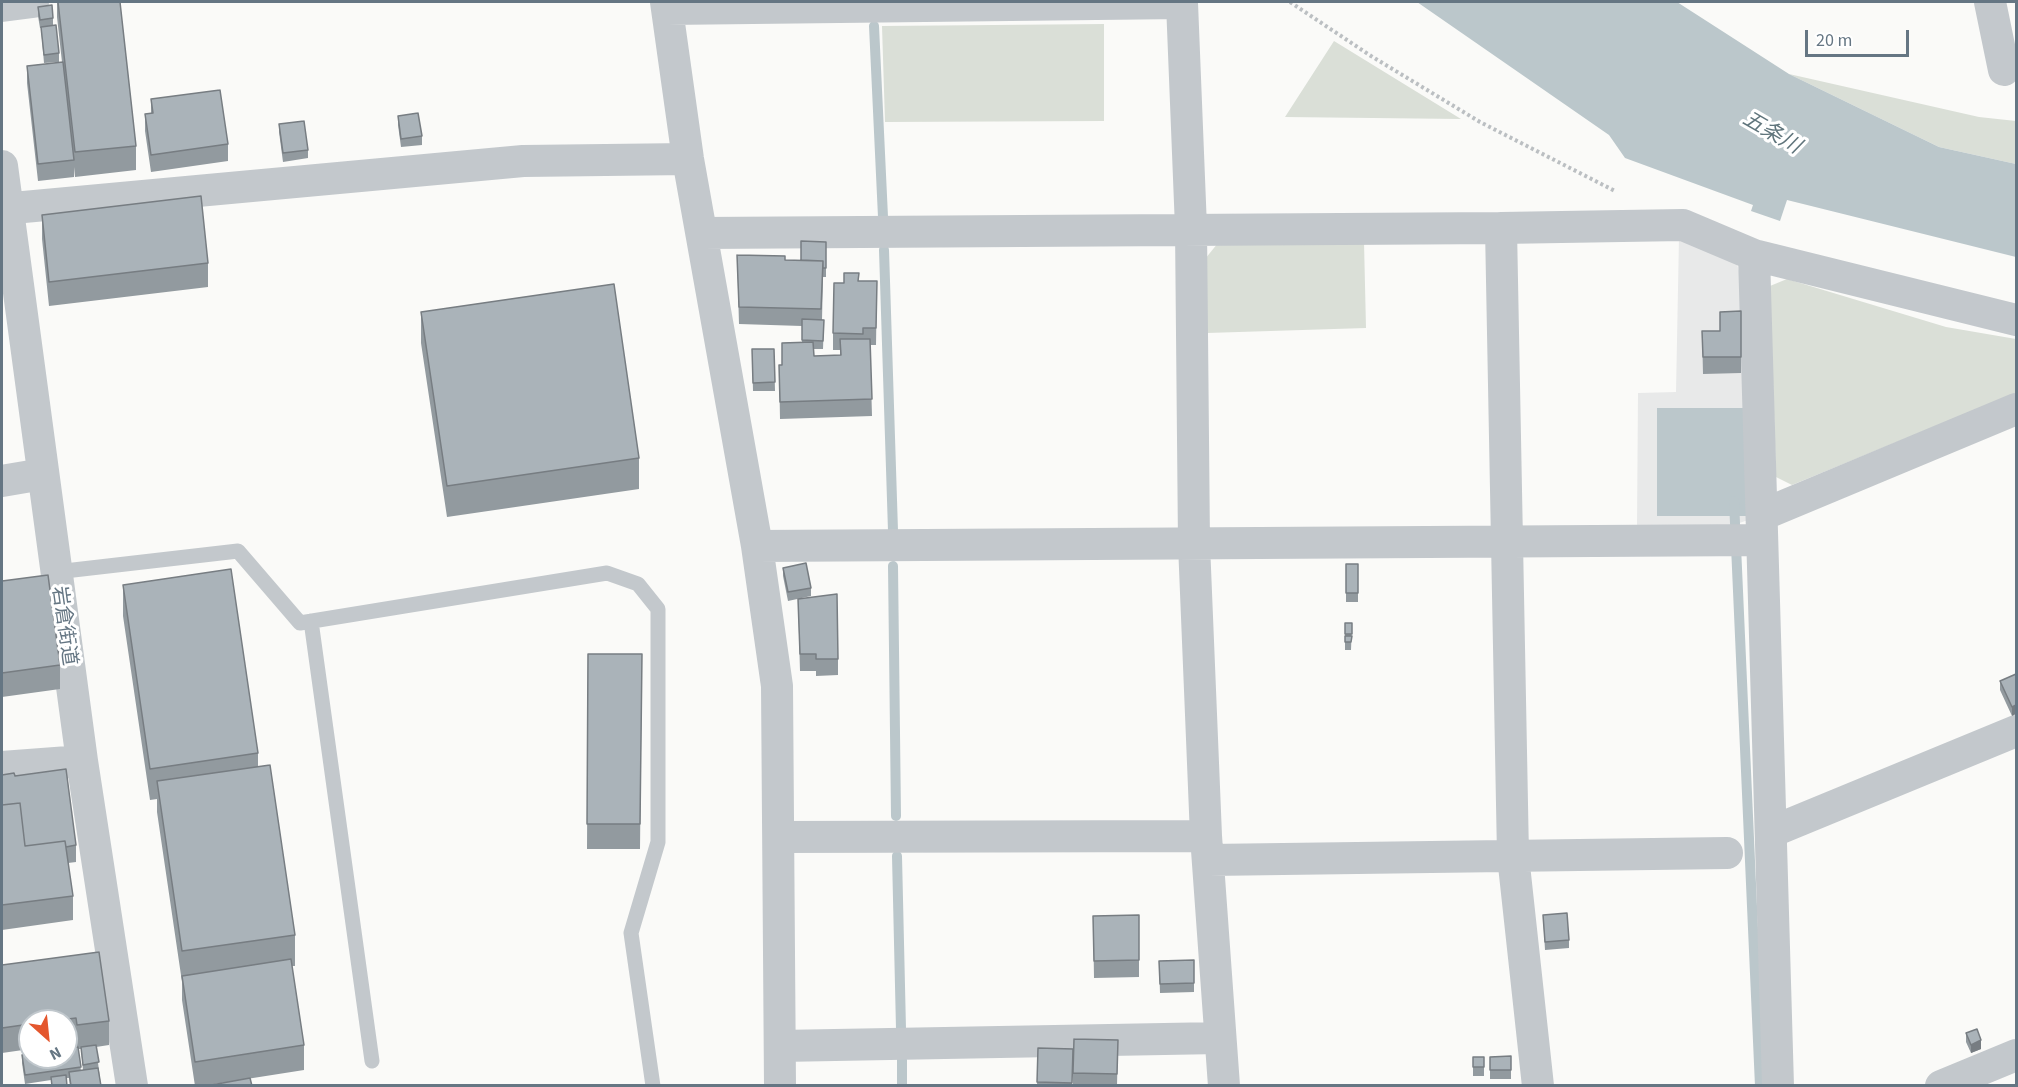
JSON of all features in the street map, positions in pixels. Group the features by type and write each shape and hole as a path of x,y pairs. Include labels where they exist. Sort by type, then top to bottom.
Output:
{"street":[{"path":"2,6 33,2"},
{"path":"1989,2 2004,70"},
{"path":"780,1086 780,837 777,686 757,546 688,159 666,5 1182,3 1191,228 1194,543 1208,848 1224,1086"},
{"path":"5,209 523,161 688,159"},
{"name":"岩倉街道","path":"2,166 5,209 82,761 132,1086"},
{"path":"702,233 1683,225 1754,255 2016,320"},
{"path":"1501,228 1513,856 1538,1086"},
{"path":"1754,255 1778,1086"},
{"path":"757,546 1728,540 1762,527 2016,409"},
{"path":"2,481 43,474"},
{"path":"1771,832 2016,731"},
{"path":"2,766 82,761"},
{"path":"780,837 1513,856 1727,853"},
{"path":"780,1046 1219,1038"},
{"path":"1944,1085 2016,1055"}],"lane":[{"path":"56,572 238,551 300,623 607,573 638,584 658,609 658,842 631,933 653,1086"},
{"path":"311,621 372,1061"}],"path":[{"path":"1290,2 1371,56 1480,122 1618,193"}],"shaded area":[{"path":"1104,24 1104,121 885,122 882,26"},
{"path":"1334,41 1461,119 1285,117"},
{"path":"1789,74 1979,117 2016,121 2016,164 1939,147"},
{"path":"1679,237 1736,261 1742,281 1748,520 1731,526 1637,525 1638,393 1676,392"},
{"path":"1364,242 1366,328 1207,333 1205,259 1218,243"},
{"path":"1787,279 1946,327 2016,339 2016,393 1792,485 1776,477 1770,286"}],"water":[{"name":"五条川","path":"1417,2 1677,2 1789,74 1939,147 2016,164 2016,257 1787,200 1780,221 1751,211 1753,205 1625,158 1609,135"},
{"path":"1657,408 1746,408 1746,516 1657,516"}],"building":[{"path":"58,2 120,2 136,146 75,152"},
{"path":"52,5 53,18 40,20 38,7"},
{"path":"56,25 59,53 44,55 41,27"},
{"path":"63,62 74,160 38,164 27,66"},
{"path":"220,90 228,144 151,155 145,114 153,113 151,99"},
{"path":"418,113 422,136 401,139 398,116"},
{"path":"304,121 308,150 283,153 279,124"},
{"path":"201,196 208,263 49,282 42,215"},
{"path":"801,241 826,242 826,268 823,268 823,261 801,260"},
{"path":"737,255 785,256 785,260 823,261 821,309 739,307"},
{"path":"844,273 859,273 858,281 877,281 876,328 863,328 863,334 833,333 834,283 844,283"},
{"path":"614,284 639,458 447,486 421,312"},
{"path":"1741,311 1741,357 1703,357 1702,331 1720,331 1720,312"},
{"path":"802,319 824,320 823,341 802,340"},
{"path":"840,339 870,339 872,399 780,402 779,365 782,365 782,343 813,342 814,356 841,355"},
{"path":"752,349 774,349 775,382 753,383"},
{"path":"806,563 811,588 788,592 783,568"},
{"path":"1346,564 1358,564 1358,593 1346,593"},
{"path":"231,569 258,753 150,769 123,585"},
{"path":"48,575 60,665 2,673 2,581"},
{"path":"837,594 838,659 816,659 816,654 800,654 798,599"},
{"path":"1345,623 1352,623 1352,634 1345,634"},
{"path":"1345,636 1352,636 1351,642 1345,642"},
{"path":"588,654 642,654 640,824 587,824"},
{"path":"2016,674 2016,705 2012,707 2000,681"},
{"path":"270,765 295,935 182,951 157,781"},
{"path":"66,769 76,845 66,847 65,841 25,846 20,803 2,805 2,775 14,773 15,776"},
{"path":"20,803 25,846 65,841 73,896 2,905 2,805"},
{"path":"1567,913 1569,940 1545,942 1543,915"},
{"path":"1139,915 1139,960 1094,961 1093,916"},
{"path":"99,952 109,1021 78,1025 78,1009 18,1009 18,1026 2,1028 2,965"},
{"path":"291,959 304,1045 195,1062 182,976"},
{"path":"1194,960 1194,983 1160,984 1159,961"},
{"path":"1977,1029 1981,1040 1971,1045 1966,1033"},
{"path":"1074,1039 1118,1040 1117,1074 1073,1073"},
{"path":"96,1045 99,1062 83,1065 81,1047"},
{"path":"78,1047 81,1067 78,1067"},
{"path":"1038,1048 1073,1049 1072,1083 1037,1082"},
{"path":"1511,1056 1511,1070 1490,1070 1490,1057"},
{"path":"1473,1057 1484,1057 1484,1067 1473,1067"},
{"path":"98,1068 101,1086 71,1086 69,1072"},
{"path":"24,1069 67,1069 25,1075"},
{"path":"66,1075 67,1086 52,1086 51,1077"},
{"path":"250,1078 252,1086 206,1086"}],"waterway":[{"path":"874,26 883,217"},
{"path":"884,250 893,531"},
{"path":"1734,501 1760,1086"},
{"path":"893,566 896,816"},
{"path":"897,856 901,1029"},
{"path":"902,1060 902,1086"}]}
